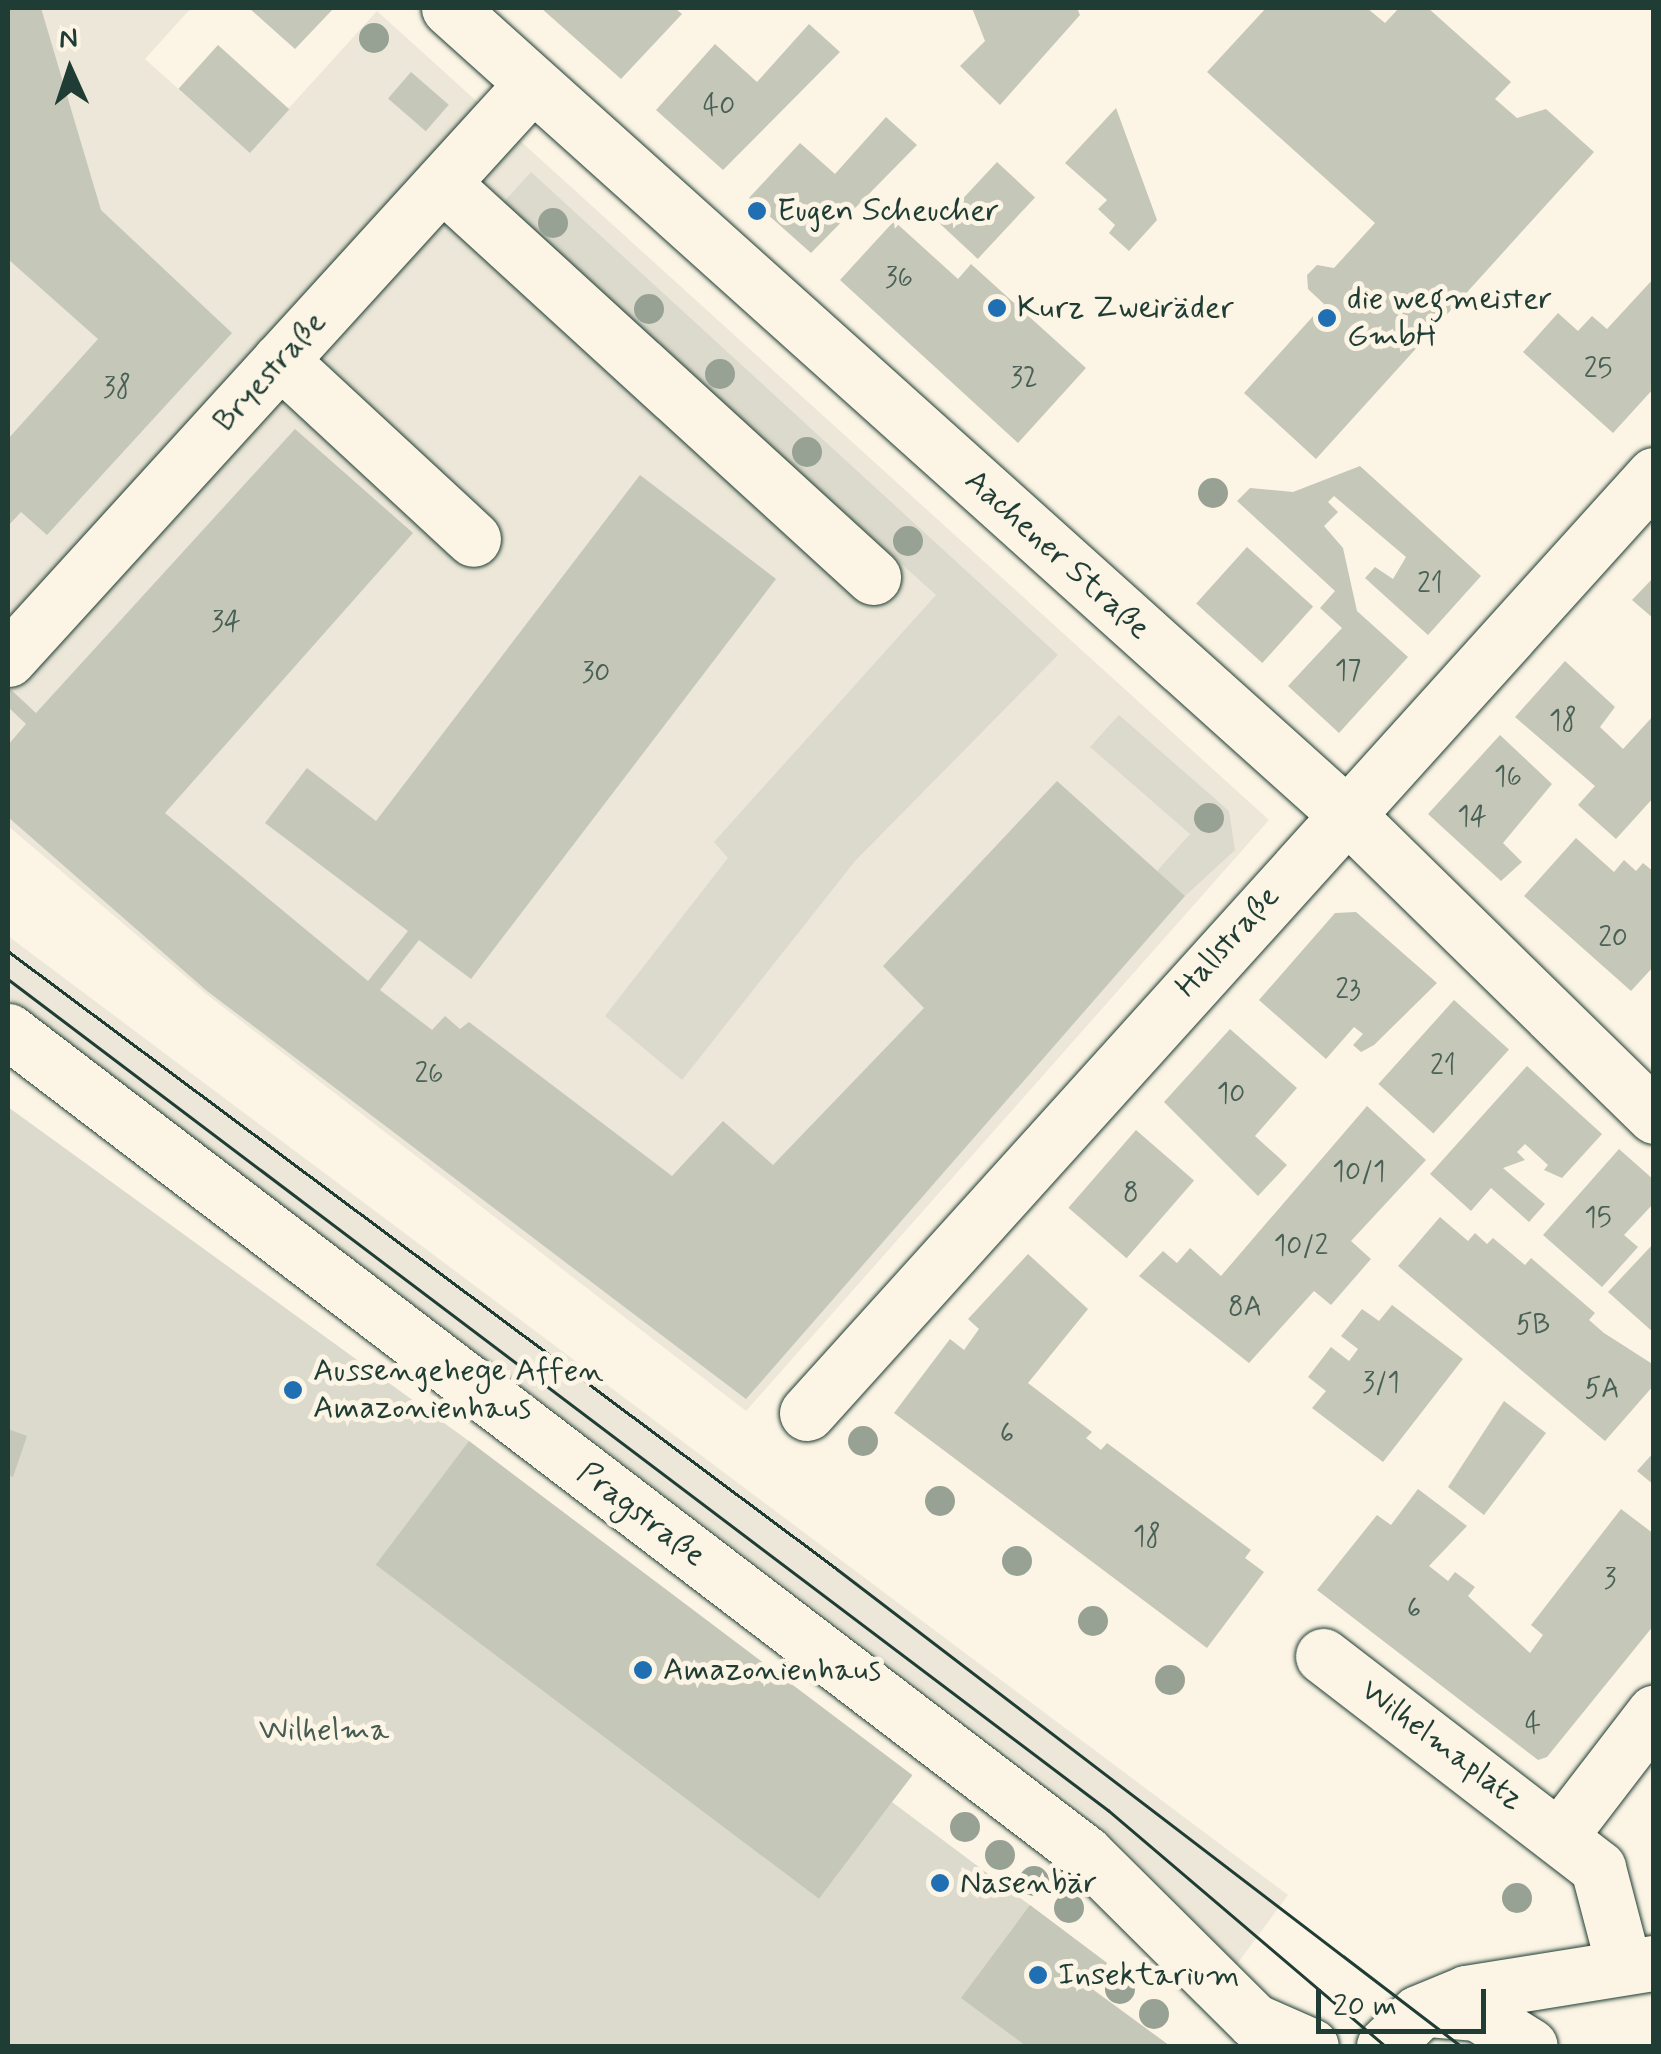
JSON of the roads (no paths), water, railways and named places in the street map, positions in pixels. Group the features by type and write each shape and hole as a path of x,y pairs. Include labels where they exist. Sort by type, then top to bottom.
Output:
{"street":[{"name":"Aachener Straße","path":"449,8 1345,813 1654,1116"},
{"name":"Bryestraße","path":"8,660 532,84"},
{"path":"442,183 873,577"},
{"path":"280,360 473,538"},
{"name":"Hallstraße","path":"807,1412 1654,475"},
{"name":"Pragstraße","path":"8,1031 1085,1853 1260,2034 1313,2046 1373,2036 1498,1985 1639,1965"},
{"name":"Wilhelmaplatz","path":"1323,1656 1561,1834 1598,1868 1639,1965"},
{"path":"1561,1834 1654,1713"},
{"path":"1409,2023 1477,2012 1530,2046"}],"tram line":[{"path":"8,951 837,1569 1461,2046"},
{"path":"8,979 1108,1810 1385,2046"}],"place":[{"name":"Eugen Scheucher","path":"757,211"},
{"name":"Kurz Zweiräder","path":"997,308"},
{"name":"die wegmeister GmbH","path":"1327,318"},
{"name":"Aussengehege Affen Amazonienhaus","path":"293,1390"},
{"name":"Amazonienhaus","path":"643,1670"},
{"name":"Nasenbär","path":"940,1883"},
{"name":"Insektarium","path":"1038,1975"}],"park label":[{"name":"Wilhelma","path":"324,1730"}]}
